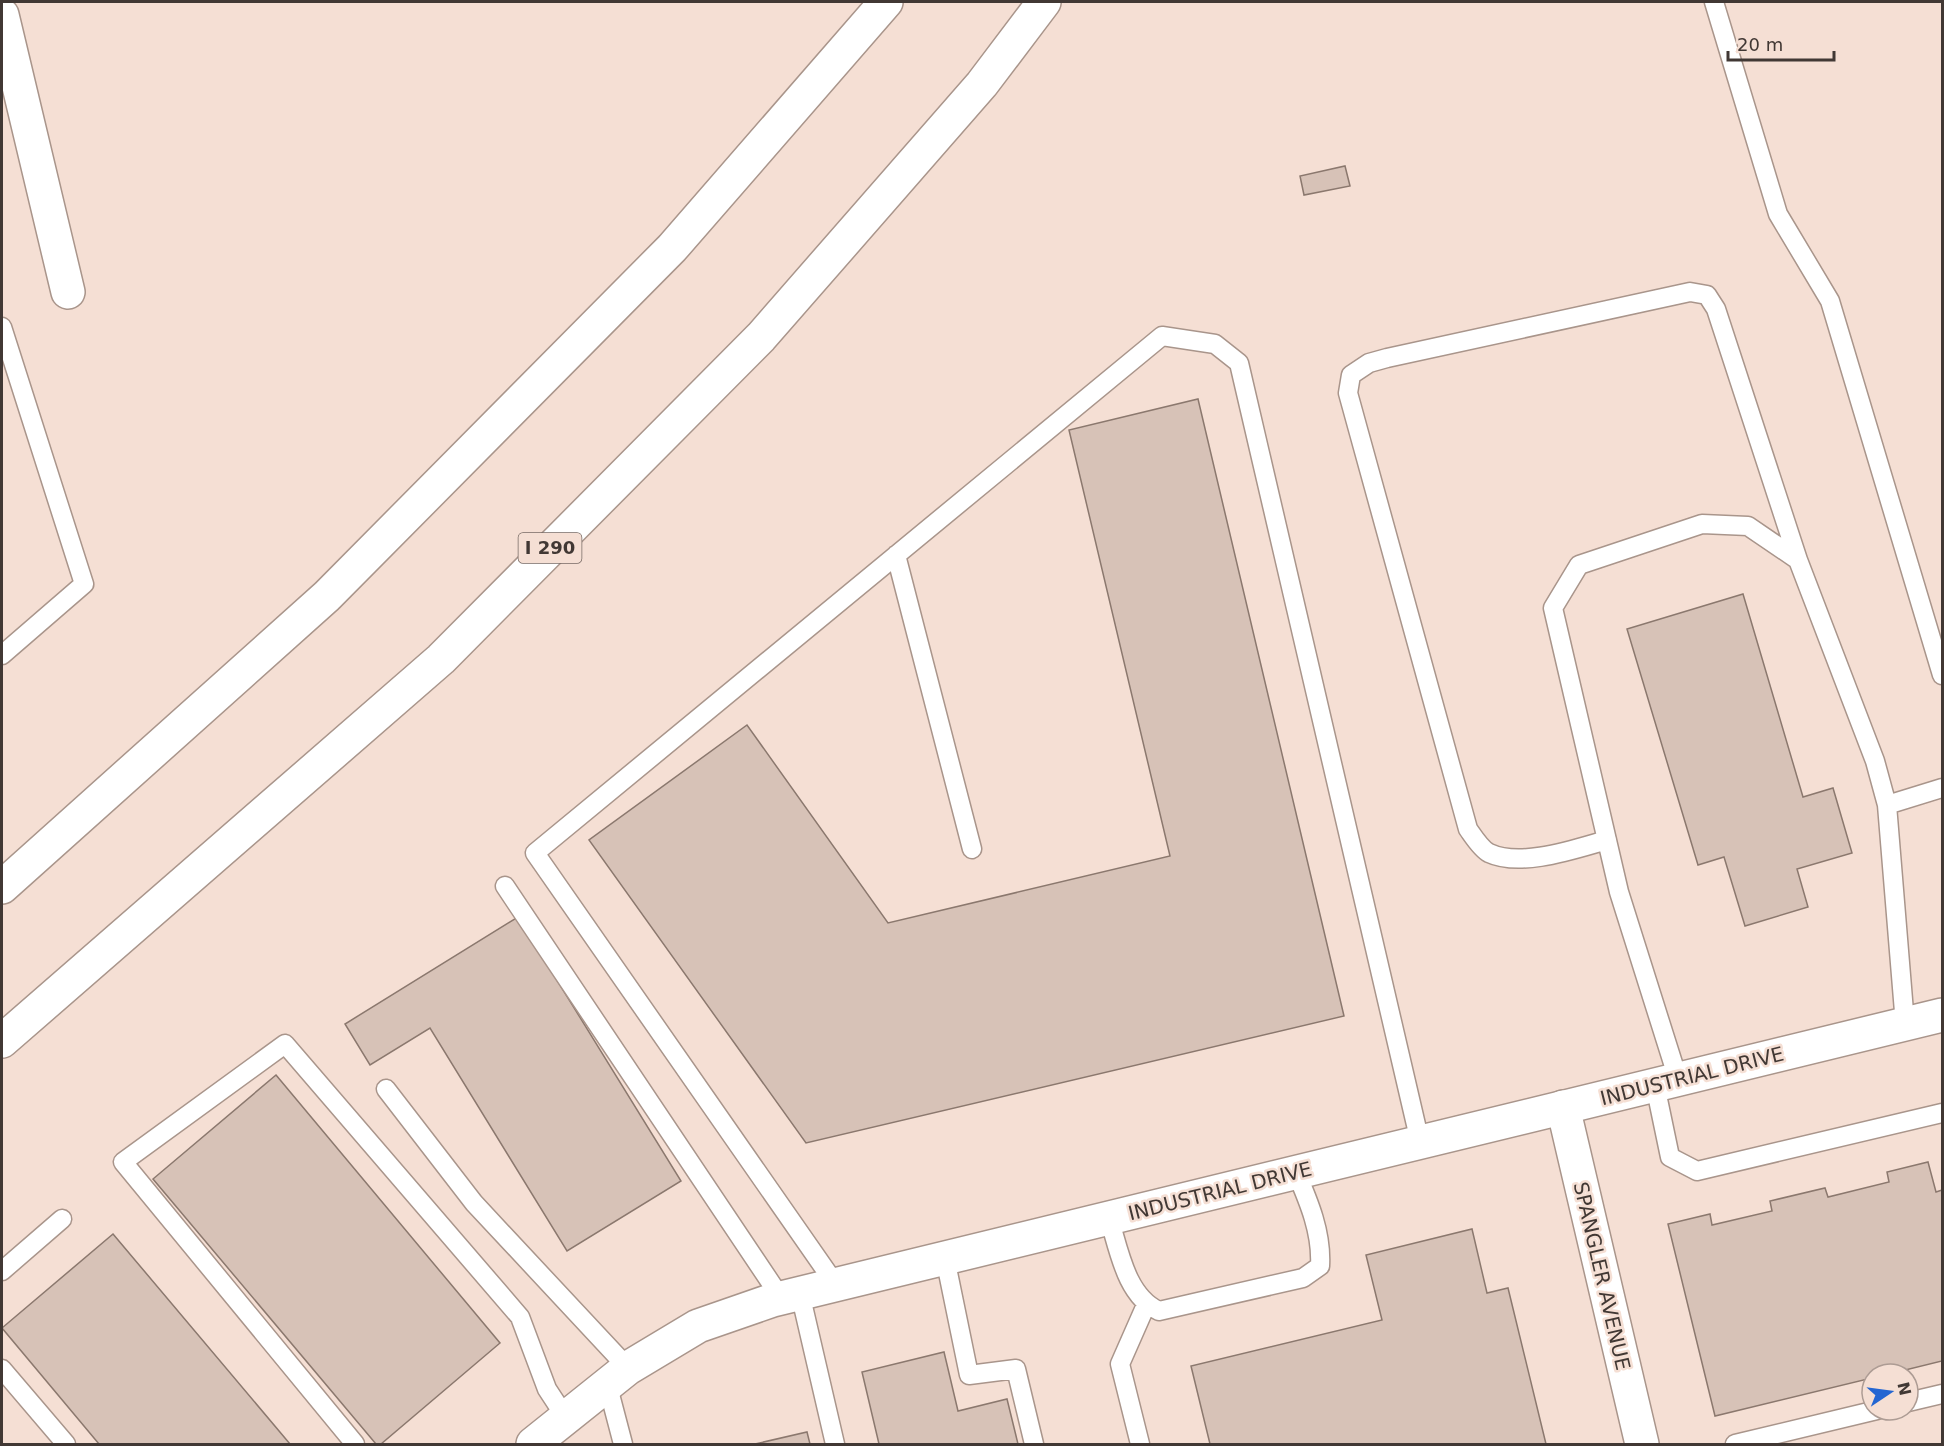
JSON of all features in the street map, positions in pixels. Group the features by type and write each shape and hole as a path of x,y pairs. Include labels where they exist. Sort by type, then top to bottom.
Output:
{"main road":[{"path":"2,887 336,588 672,249 886,2"},
{"name":"I 290","path":"2,1041 441,659 761,337 982,84 1044,2"},
{"path":"2,15 68,292"},
{"name":"INDUSTRIAL DRIVE","path":"533,1444 618,1376 698,1326 790,1296 1942,1015"},
{"name":"SPANGLER AVENUE","path":"1563,1107 1642,1444"}],"lane":[{"path":"1714,2 1778,214 1830,300 1942,675"},
{"path":"1607,840 1564,852 1514,859 1488,853 1468,829 1348,393 1351,375 1369,363 1690,292 1707,295 1716,309 1798,560 1875,761 1887,805 1905,1024"},
{"path":"2,327 84,584 2,655"},
{"path":"836,1285 535,853 1162,336 1215,344 1239,363 1420,1142"},
{"path":"1798,560 1748,526 1702,524 1579,565 1553,608 1666,1082 1671,1157 1697,1171 1942,1113"},
{"path":"896,555 972,849"},
{"path":"1887,805 1942,788"},
{"path":"505,886 790,1296 835,1444"},
{"path":"355,1444 123,1162 285,1044 520,1317 547,1389 566,1418"},
{"path":"386,1089 474,1203 618,1376 623,1444"},
{"path":"1109,1218 1128,1278 1146,1305 1159,1311 1304,1278 1320,1266 1321,1246 1308,1200 1296,1172"},
{"path":"2,1271 62,1219"},
{"path":"945,1258 969,1375 1016,1369 1034,1444"},
{"path":"1140,1444 1120,1364 1146,1305"},
{"path":"2,1369 66,1444"},
{"path":"1920,1399 1942,1394"},
{"path":"1736,1444 1860,1414"}],"building":[{"path":"1345,166 1350,186 1304,195 1300,176"},
{"path":"1198,399 1344,1016 806,1143 589,840 747,725 888,923 1170,856 1069,430"},
{"path":"1743,594 1803,797 1833,788 1852,853 1797,869 1808,907 1745,926 1724,857 1698,865 1627,629"},
{"path":"518,917 681,1181 567,1251 430,1028 370,1065 345,1024"},
{"path":"276,1075 500,1343 381,1444 376,1444 153,1179"},
{"path":"1928,1162 1936,1192 1942,1190 1942,1361 1920,1366 1920,1362 1860,1362 1860,1381 1715,1416 1668,1224 1710,1214 1712,1225 1772,1211 1770,1201 1825,1188 1828,1197 1889,1182 1887,1172"},
{"path":"1472,1229 1487,1293 1508,1288 1546,1444 1210,1444 1191,1366 1382,1320 1366,1255"},
{"path":"113,1234 290,1444 99,1444 2,1328"},
{"path":"944,1352 958,1411 1007,1399 1018,1444 879,1444 862,1372"},
{"path":"807,1432 810,1444 755,1444"}]}
